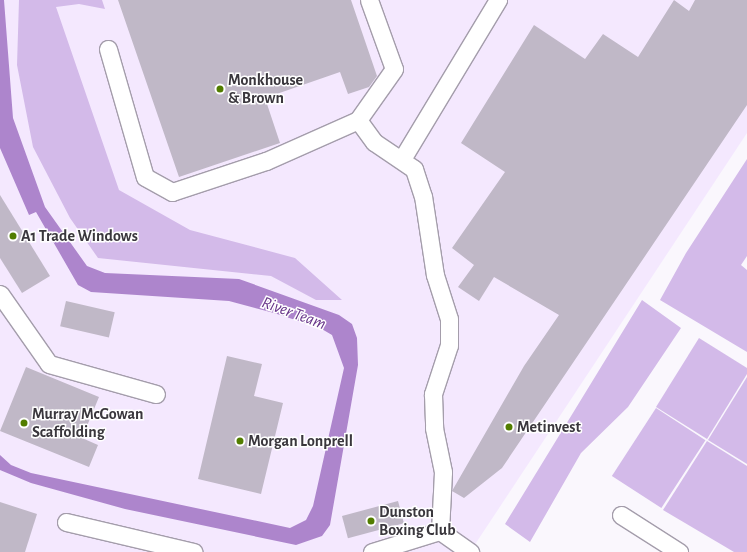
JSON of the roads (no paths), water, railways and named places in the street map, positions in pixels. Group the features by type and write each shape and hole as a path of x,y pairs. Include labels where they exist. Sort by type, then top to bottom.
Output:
{"street":[{"path":"108,49 145,177 172,192 266,161 358,120 394,69 369,0"},
{"path":"402,159 498,0"},
{"path":"358,120 374,142 402,159 414,169 423,196 435,275 449,319 449,345 433,394 434,428 443,472 440,532"},
{"path":"0,294 49,364 156,394"},
{"path":"621,515 679,552"},
{"path":"66,522 194,552"},
{"path":"372,552 440,532"},
{"path":"440,532 470,552"}],"water":[{"name":"River Team","path":"0,0 4,0 13,118 45,207 87,266 105,273 239,279 339,315 352,324 357,338 358,365 330,525 322,536 296,545 125,509 31,483 0,470 0,455 11,465 31,473 290,528 306,520 313,506 344,368 332,335 320,328 274,313 229,301 91,292 78,285 36,212 29,215 0,148"}],"place":[{"name":"Monkhouse & Brown","path":"220,89"},
{"name":"A1 Trade Windows","path":"13,236"},
{"name":"Murray McGowan Scaffolding","path":"24,423"},
{"name":"Metinvest","path":"509,427"},
{"name":"Morgan Lonprell","path":"240,441"},
{"name":"Dunston Boxing Club","path":"371,521"}]}
